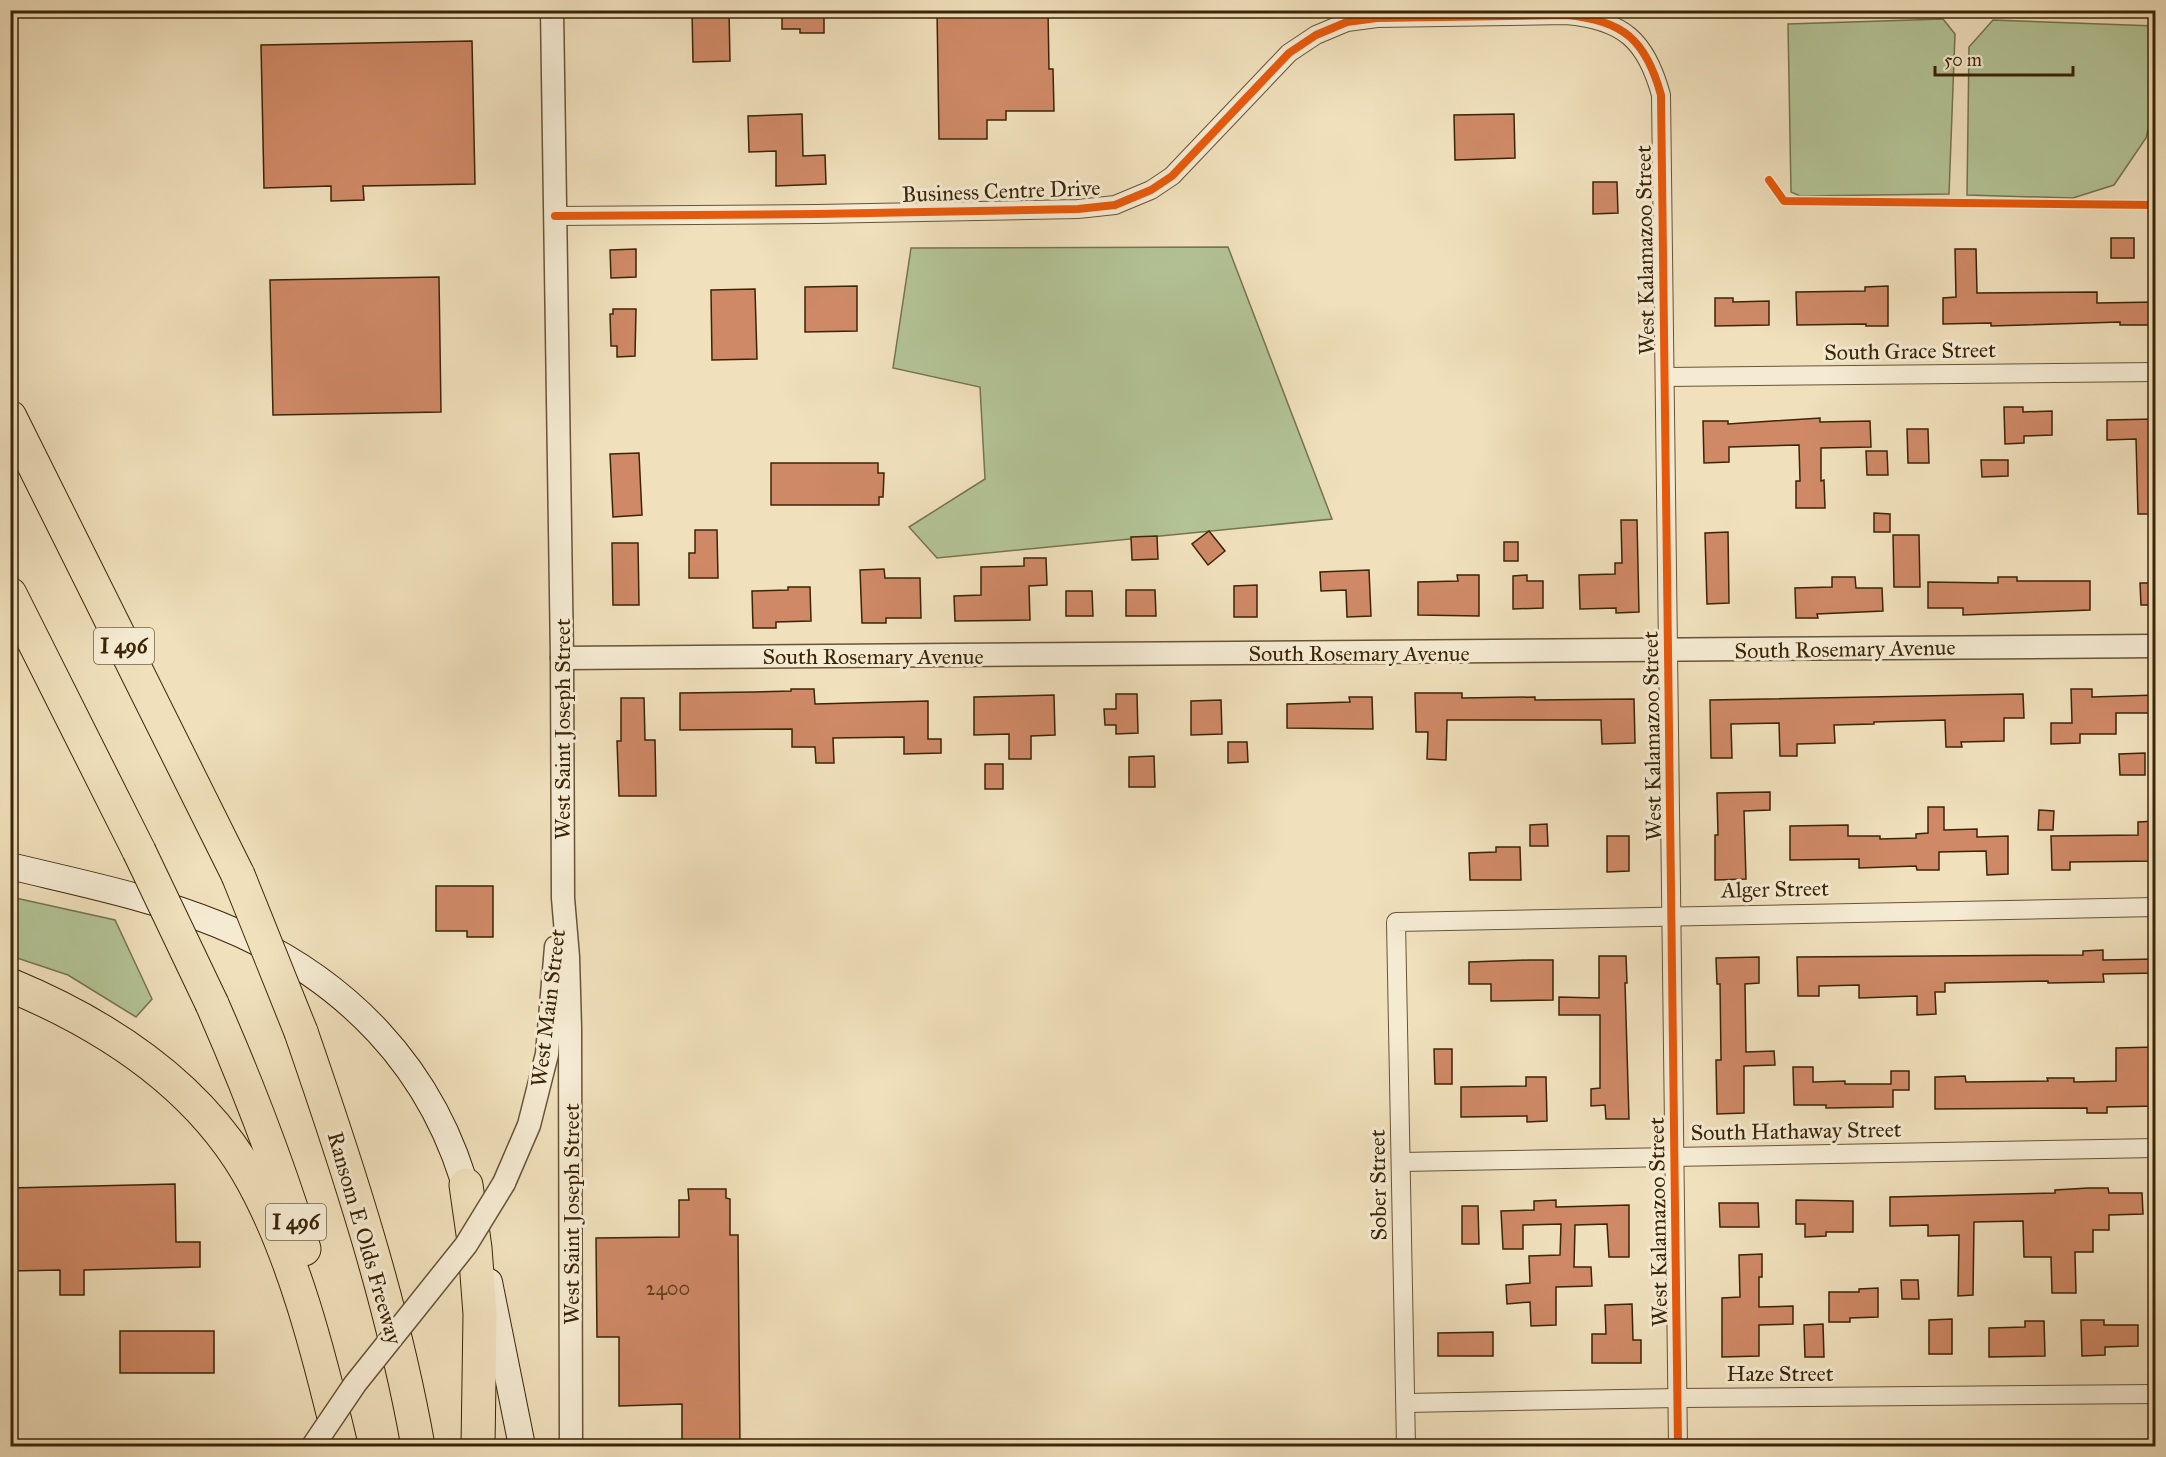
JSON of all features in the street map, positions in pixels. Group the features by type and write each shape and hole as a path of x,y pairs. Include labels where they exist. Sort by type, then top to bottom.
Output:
{"highway":[{"name":"Ransom E Olds Freeway","path":"10,417 238,875 301,1032 361,1213 390,1320 418,1446"},
{"name":"I 496","path":"10,594 139,851 212,1004 245,1082 294,1215 337,1363 357,1446"},
{"path":"10,985 84,1019 147,1061 195,1105 235,1153 264,1203 284,1252 311,1334 341,1446"},
{"path":"466,1185 476,1248 480,1314 478,1446"}],"main road":[{"path":"10,866 123,893 189,913 242,934 310,972 358,1010 398,1054 436,1115 466,1185 490,1287 522,1446"}],"street":[{"name":"West Saint Joseph Street","path":"552,10 562,658 563,898 568,957 570,1028 571,1446"},
{"name":"Business Centre Drive","path":"555,216 908,212 1115,205 1150,190 1172,176 1289,53 1316,35 1347,22 1377,18 1566,15 1591,17 1628,34"},
{"name":"West Kalamazoo Street","path":"1628,34 1643,51 1654,70 1661,94 1678,1446"},
{"name":"South Grace Street","path":"1665,377 2156,372"},
{"name":"South Rosemary Avenue","path":"562,658 2156,646"},
{"name":"West Main Street","path":"314,1446 355,1384 460,1254 504,1183 529,1125 547,1054 553,973 563,898"},
{"name":"Alger Street","path":"1396,922 2156,907"},
{"name":"Sober Street","path":"1396,922 1406,1446"},
{"name":"South Hathaway Street","path":"1401,1162 2156,1148"},
{"name":"Haze Street","path":"1406,1403 2156,1394"}],"green space":[{"path":"1943,19 1955,34 1949,194 1800,196 1791,192 1788,24"},
{"path":"1993,20 2155,26 2155,102 2146,138 2114,185 2073,198 1967,195 1969,47"},
{"path":"1228,247 1332,519 937,558 909,527 985,479 980,387 893,368 911,248"},
{"path":"11,897 115,920 152,999 136,1017 68,975 11,956"}],"building":[{"path":"692,10 729,10 730,61 693,62"},
{"path":"782,10 824,10 824,33 800,33 800,29 782,29"},
{"path":"937,10 1048,10 1049,69 1053,69 1054,111 1006,111 1006,120 987,120 987,139 939,139"},
{"path":"472,41 475,184 363,186 364,200 331,201 331,186 264,188 261,45"},
{"path":"802,114 803,156 825,155 826,184 776,186 776,151 749,152 748,116"},
{"path":"1514,114 1515,158 1455,160 1454,115"},
{"path":"1593,182 1617,182 1618,213 1593,214"},
{"path":"2111,238 2134,238 2134,258 2111,258"},
{"path":"636,249 636,277 611,278 610,250"},
{"path":"1955,249 1976,249 1977,293 2097,292 2097,303 2156,302 2156,325 2120,325 2120,322 1991,326 1991,323 1943,324 1943,298 1956,297"},
{"path":"439,277 441,412 273,415 270,280"},
{"path":"857,286 857,331 805,332 805,287"},
{"path":"1888,286 1888,326 1797,325 1796,292 1865,291 1865,287"},
{"path":"755,289 757,359 712,360 711,290"},
{"path":"1715,298 1733,298 1733,302 1769,301 1769,325 1715,326"},
{"path":"613,309 636,309 635,356 617,357 617,346 611,346 610,314 613,314"},
{"path":"2004,407 2023,407 2023,412 2052,411 2052,435 2024,436 2024,443 2005,444"},
{"path":"1820,418 1820,422 1870,421 1871,447 1821,448 1821,481 1824,480 1825,508 1796,508 1796,481 1800,481 1799,445 1729,447 1729,462 1704,463 1703,421 1728,421 1728,424"},
{"path":"2156,419 2156,514 2138,514 2136,439 2107,440 2107,420"},
{"path":"1907,429 1928,429 1929,463 1908,463"},
{"path":"1866,451 1887,451 1888,475 1867,475"},
{"path":"639,453 642,515 613,517 610,454"},
{"path":"1981,460 2008,460 2008,476 1982,477"},
{"path":"771,463 878,463 878,473 884,473 883,497 879,497 879,505 771,505"},
{"path":"1874,513 1890,514 1890,532 1874,532"},
{"path":"1621,520 1637,520 1639,612 1616,613 1616,608 1580,609 1579,575 1615,574 1615,563 1622,563"},
{"path":"695,530 717,530 718,578 689,578 689,553 695,553"},
{"path":"1209,531 1225,551 1208,565 1192,544"},
{"path":"1728,532 1729,603 1707,604 1705,533"},
{"path":"1893,535 1919,535 1920,587 1894,587"},
{"path":"1157,536 1158,559 1132,560 1131,537"},
{"path":"1504,542 1518,542 1518,561 1504,561"},
{"path":"612,543 638,543 639,605 613,605"},
{"path":"1024,558 1046,558 1047,585 1029,586 1030,620 955,621 954,596 981,595 981,567 1024,566"},
{"path":"884,569 885,578 920,578 921,618 886,618 886,623 862,623 860,570"},
{"path":"1369,570 1371,616 1347,617 1346,590 1321,591 1320,572"},
{"path":"1457,575 1479,575 1479,616 1418,615 1418,582 1458,581"},
{"path":"1527,575 1527,581 1543,581 1543,608 1513,609 1513,576"},
{"path":"1832,577 1855,577 1856,588 1882,588 1883,611 1817,614 1818,618 1796,618 1795,588 1832,587"},
{"path":"1998,577 2017,577 2017,581 2090,581 2090,610 1963,615 1963,608 1928,608 1928,582 1998,583"},
{"path":"2140,583 2156,583 2156,605 2141,605"},
{"path":"1257,585 1257,617 1234,617 1234,586"},
{"path":"788,587 810,587 811,621 776,622 776,628 753,628 752,591 788,590"},
{"path":"1126,590 1155,590 1156,616 1126,616"},
{"path":"1066,591 1092,591 1093,616 1066,616"},
{"path":"791,689 814,689 815,704 928,701 928,739 941,739 941,753 904,754 904,737 833,738 834,763 816,763 815,747 792,747 792,729 680,730 680,693 791,691"},
{"path":"2071,689 2092,689 2092,697 2156,695 2156,713 2116,713 2116,734 2080,734 2080,743 2051,744 2051,723 2072,723"},
{"path":"1415,693 1462,693 1462,698 1535,697 1535,700 1634,699 1635,743 1602,744 1601,720 1447,720 1446,760 1427,759 1428,732 1416,732"},
{"path":"1116,694 1137,694 1138,733 1116,734 1116,725 1105,725 1104,709 1116,709"},
{"path":"2023,694 2024,718 2004,718 2004,741 1961,742 1962,747 1946,747 1945,720 1874,722 1874,724 1834,725 1835,743 1797,744 1797,756 1780,756 1779,723 1731,724 1732,758 1711,758 1710,700"},
{"path":"1054,695 1055,735 1031,736 1031,759 1009,759 1009,734 974,735 974,697"},
{"path":"1349,697 1372,697 1373,729 1287,728 1287,704 1350,702"},
{"path":"621,698 644,698 645,740 655,740 656,796 619,796 617,741 621,741"},
{"path":"1221,700 1222,734 1191,735 1191,701"},
{"path":"1228,742 1247,742 1248,762 1228,763"},
{"path":"2145,753 2145,775 2120,775 2119,754"},
{"path":"1154,756 1155,787 1129,787 1129,757"},
{"path":"985,764 1003,764 1003,789 985,789"},
{"path":"1770,792 1770,810 1744,811 1746,879 1715,880 1715,835 1718,835 1717,793"},
{"path":"1928,807 1944,807 1944,830 1977,829 1977,837 2008,836 2008,874 1987,875 1986,851 1939,852 1939,870 1917,870 1916,866 1859,868 1859,859 1790,860 1790,826 1848,825 1848,836 1880,836 1880,839 1916,838 1916,834 1928,833"},
{"path":"2039,810 2054,811 2053,830 2038,830"},
{"path":"2156,821 2156,861 2070,862 2070,870 2052,870 2051,836 2138,835 2138,822"},
{"path":"1547,824 1548,846 1530,846 1530,825"},
{"path":"1607,836 1629,836 1629,871 1607,872"},
{"path":"1496,847 1520,847 1521,880 1470,880 1469,853 1496,852"},
{"path":"436,886 493,886 493,937 467,937 467,931 436,931"},
{"path":"2103,950 2103,960 2156,959 2156,973 2103,974 2104,982 1945,983 1945,992 1935,992 1936,1014 1917,1015 1917,996 1859,998 1859,985 1819,986 1819,996 1798,996 1797,957 2083,955 2083,951"},
{"path":"1599,956 1626,956 1629,1119 1606,1119 1605,1105 1591,1106 1591,1089 1600,1088 1600,1015 1559,1015 1559,997 1599,998"},
{"path":"1759,957 1759,983 1745,984 1746,1052 1774,1051 1775,1065 1744,1066 1744,1113 1717,1114 1716,1060 1721,1060 1720,984 1717,984 1716,958"},
{"path":"1553,960 1553,1000 1491,1001 1491,984 1469,984 1469,962"},
{"path":"2156,1047 2156,1106 2107,1107 2107,1113 2087,1113 2087,1108 1935,1109 1935,1077 1965,1076 1966,1082 2048,1081 2047,1078 2074,1078 2074,1082 2116,1081 2116,1048"},
{"path":"1434,1049 1452,1049 1452,1084 1435,1084"},
{"path":"1793,1067 1813,1067 1813,1082 1845,1081 1845,1084 1891,1084 1891,1071 1909,1071 1909,1090 1893,1090 1893,1107 1826,1108 1826,1105 1794,1105"},
{"path":"1526,1077 1546,1077 1547,1121 1527,1122 1527,1116 1461,1117 1461,1087 1526,1086"},
{"path":"175,1184 176,1242 200,1242 200,1267 84,1270 84,1295 60,1295 60,1270 10,1271 10,1188"},
{"path":"2108,1188 2109,1193 2142,1193 2143,1214 2109,1215 2109,1230 2093,1230 2093,1252 2075,1252 2076,1293 2052,1293 2051,1257 2024,1257 2023,1221 1974,1222 1973,1295 1958,1296 1959,1235 1928,1236 1928,1225 1890,1226 1890,1197 2055,1193 2055,1190"},
{"path":"688,1189 726,1189 726,1198 730,1199 730,1235 738,1235 740,1446 682,1446 682,1404 619,1406 619,1337 597,1337 596,1238 679,1237 679,1200 689,1200"},
{"path":"1556,1200 1556,1207 1629,1205 1629,1257 1609,1257 1607,1224 1575,1225 1574,1267 1591,1267 1592,1286 1556,1287 1556,1325 1531,1326 1530,1302 1507,1304 1506,1285 1530,1283 1529,1256 1560,1255 1561,1224 1523,1225 1523,1249 1503,1249 1501,1211 1534,1210 1534,1201"},
{"path":"1796,1200 1853,1201 1853,1232 1826,1232 1826,1236 1805,1237 1805,1224 1796,1224"},
{"path":"1719,1203 1758,1203 1759,1227 1720,1227"},
{"path":"1462,1206 1478,1206 1479,1244 1462,1244"},
{"path":"1762,1254 1759,1307 1793,1306 1793,1324 1759,1325 1759,1356 1722,1357 1722,1298 1740,1297 1739,1255"},
{"path":"1901,1280 1918,1280 1919,1299 1902,1299"},
{"path":"1878,1288 1878,1317 1850,1318 1850,1322 1829,1322 1829,1292 1859,1292 1859,1289"},
{"path":"1632,1304 1633,1340 1641,1340 1641,1363 1592,1363 1592,1334 1606,1334 1605,1305"},
{"path":"1952,1319 1952,1354 1929,1354 1929,1320"},
{"path":"2081,1320 2104,1320 2104,1325 2138,1325 2138,1346 2105,1347 2105,1355 2082,1356"},
{"path":"2025,1321 2044,1321 2045,1356 1989,1357 1989,1328 2025,1327"},
{"path":"1823,1324 1824,1357 1805,1357 1804,1325"},
{"path":"120,1331 214,1331 214,1373 120,1373"},
{"path":"1493,1332 1493,1356 1438,1356 1438,1333"}],"cycle path":[{"path":"555,216 1078,209 1115,205 1151,190 1172,176 1289,53 1316,35 1347,22 1377,18 1566,15 1603,22 1629,36 1648,60 1661,95 1678,1446"},
{"path":"1769,180 1784,201 2156,205"}]}
